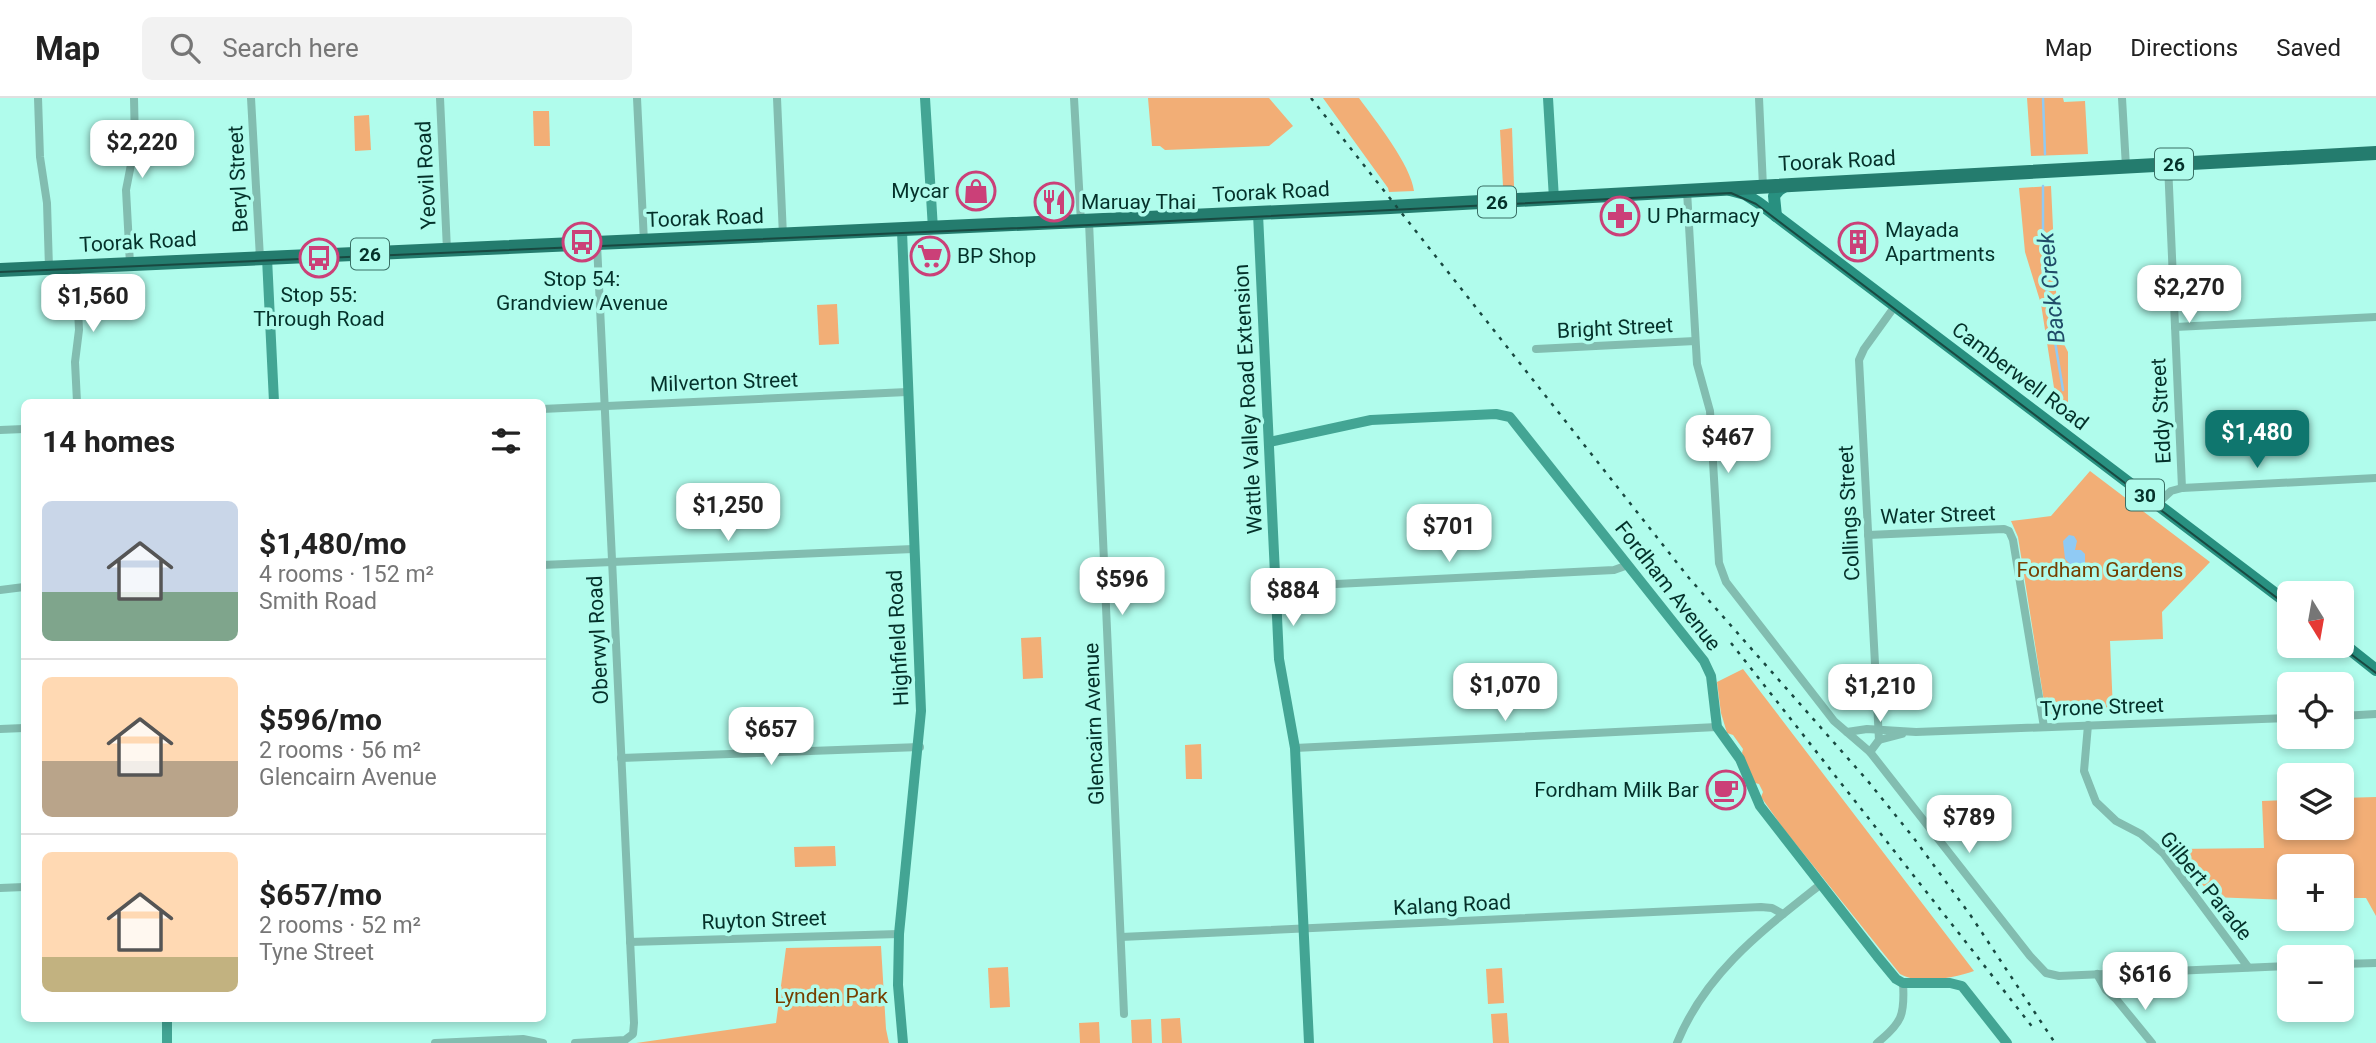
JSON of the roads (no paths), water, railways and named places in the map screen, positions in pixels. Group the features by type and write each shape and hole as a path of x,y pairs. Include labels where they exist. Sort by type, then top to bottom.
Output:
{"highway":[{"name":"Toorak Road","path":"0,270 1258,214 2376,153"}],"main road":[{"path":"1776,216 1774,196 1788,185"},
{"name":"Camberwell Road","path":"1722,189 1749,196 2277,595"},
{"path":"2354,653 2376,670"}],"street":[{"path":"37,98 40,157 47,203 49,268"},
{"path":"130,264 126,190 135,144 134,98"},
{"name":"Beryl Street","path":"251,98 264,258"},
{"name":"Yeovil Road","path":"440,98 447,250"},
{"path":"637,98 644,242"},
{"path":"777,98 783,236"},
{"path":"925,98 933,229"},
{"name":"Glencairn Avenue","path":"1074,98 1085,222 1124,1014"},
{"path":"1548,98 1554,199"},
{"path":"1759,98 1763,187"},
{"path":"2122,98 2126,167"},
{"name":"Eddy Street","path":"2168,164 2182,488"},
{"path":"1687,191 1697,370 1710,406 1720,572 1726,582 1835,721 1870,752 2042,970 2054,976 2277,966"},
{"name":"Wattle Valley Road Extension","path":"1258,214 1280,668 1295,748 1309,1043"},
{"name":"Highfield Road","path":"902,231 913,549 922,711 899,934 898,985 903,1043"},
{"name":"Oberwyl Road","path":"575,1043 625,1040 634,1034 597,244"},
{"path":"264,258 274,399"},
{"path":"76,266 79,330 75,362 77,399"},
{"name":"Collings Street","path":"1879,740 1859,357 1895,306"},
{"path":"2175,327 2376,317"},
{"name":"Bright Street","path":"1536,349 1695,341"},
{"name":"Milverton Street","path":"546,410 907,392"},
{"name":"Fordham Avenue","path":"1269,442 1371,420 1506,415 1513,419 1707,666 1711,676 1717,727 1740,759 1760,806 1893,976 1903,983"},
{"path":"0,430 21,429"},
{"path":"2157,504 2168,493 2182,488 2376,478"},
{"name":"Water Street","path":"1868,535 2000,529 2009,531 2013,540 2044,727"},
{"path":"546,565 913,549"},
{"path":"1276,587 1614,570 1628,565"},
{"path":"0,590 21,587"},
{"path":"2354,715 2376,714"},
{"name":"Tyrone Street","path":"1847,732 1916,732 2277,718"},
{"name":"Gilbert Parade","path":"2088,726 2084,771 2096,802 2116,821 2141,834 2164,854 2249,967"},
{"path":"1295,748 1717,727"},
{"path":"0,729 21,728"},
{"name":"Tyrone Street","path":"1879,740 1916,732"},
{"path":"1870,752 1879,740"},
{"path":"621,758 919,747"},
{"path":"1677,1043 1703,993 1718,973 1746,944 1821,884"},
{"path":"0,888 21,887"},
{"name":"Kalang Road","path":"1121,937 1761,907 1772,908 1783,914"},
{"name":"Ruyton Street","path":"630,942 899,934"},
{"path":"2354,964 2376,963"},
{"path":"2097,974 2106,989 2151,1043"},
{"path":"2107,974 2116,999"},
{"path":"1877,1043 1893,1030 1901,1018 1904,1008 1903,983 1950,983 1962,986 2007,1043"},
{"path":"167,1022 167,1043"},
{"path":"435,1043 523,1039 543,1043"}],"water":[{"path":"2069,535 2074,536 2077,541 2075,550 2081,550 2085,554 2085,563 2081,567 2073,567 2065,559 2063,541"}],"waterway":[{"name":"Back Creek","path":"2043,98 2045,154"},
{"name":"Back Creek","path":"2043,186 2046,287 2063,390"}],"tram line":[{"path":"0,272 1089,225 1731,193 1756,204 2277,598"},
{"path":"2354,656 2376,673"}],"railway":[{"path":"1311,98 1689,578 1867,780 1913,837 1971,916 2055,1043"},
{"path":"1731,643 2034,1029"}],"place":[{"name":"Mycar","path":"976,191"},
{"name":"Maruay Thai","path":"1054,202"},
{"name":"U Pharmacy","path":"1620,216"},
{"name":"Stop 54: Grandview Avenue","path":"582,242"},
{"name":"Mayada Apartments","path":"1858,242"},
{"name":"BP Shop","path":"930,256"},
{"name":"Stop 55: Through Road","path":"319,258"},
{"name":"Fordham Milk Bar","path":"1726,790"}],"park label":[{"name":"Fordham Gardens","path":"2100,570"},
{"name":"Lynden Park","path":"831,996"}]}
